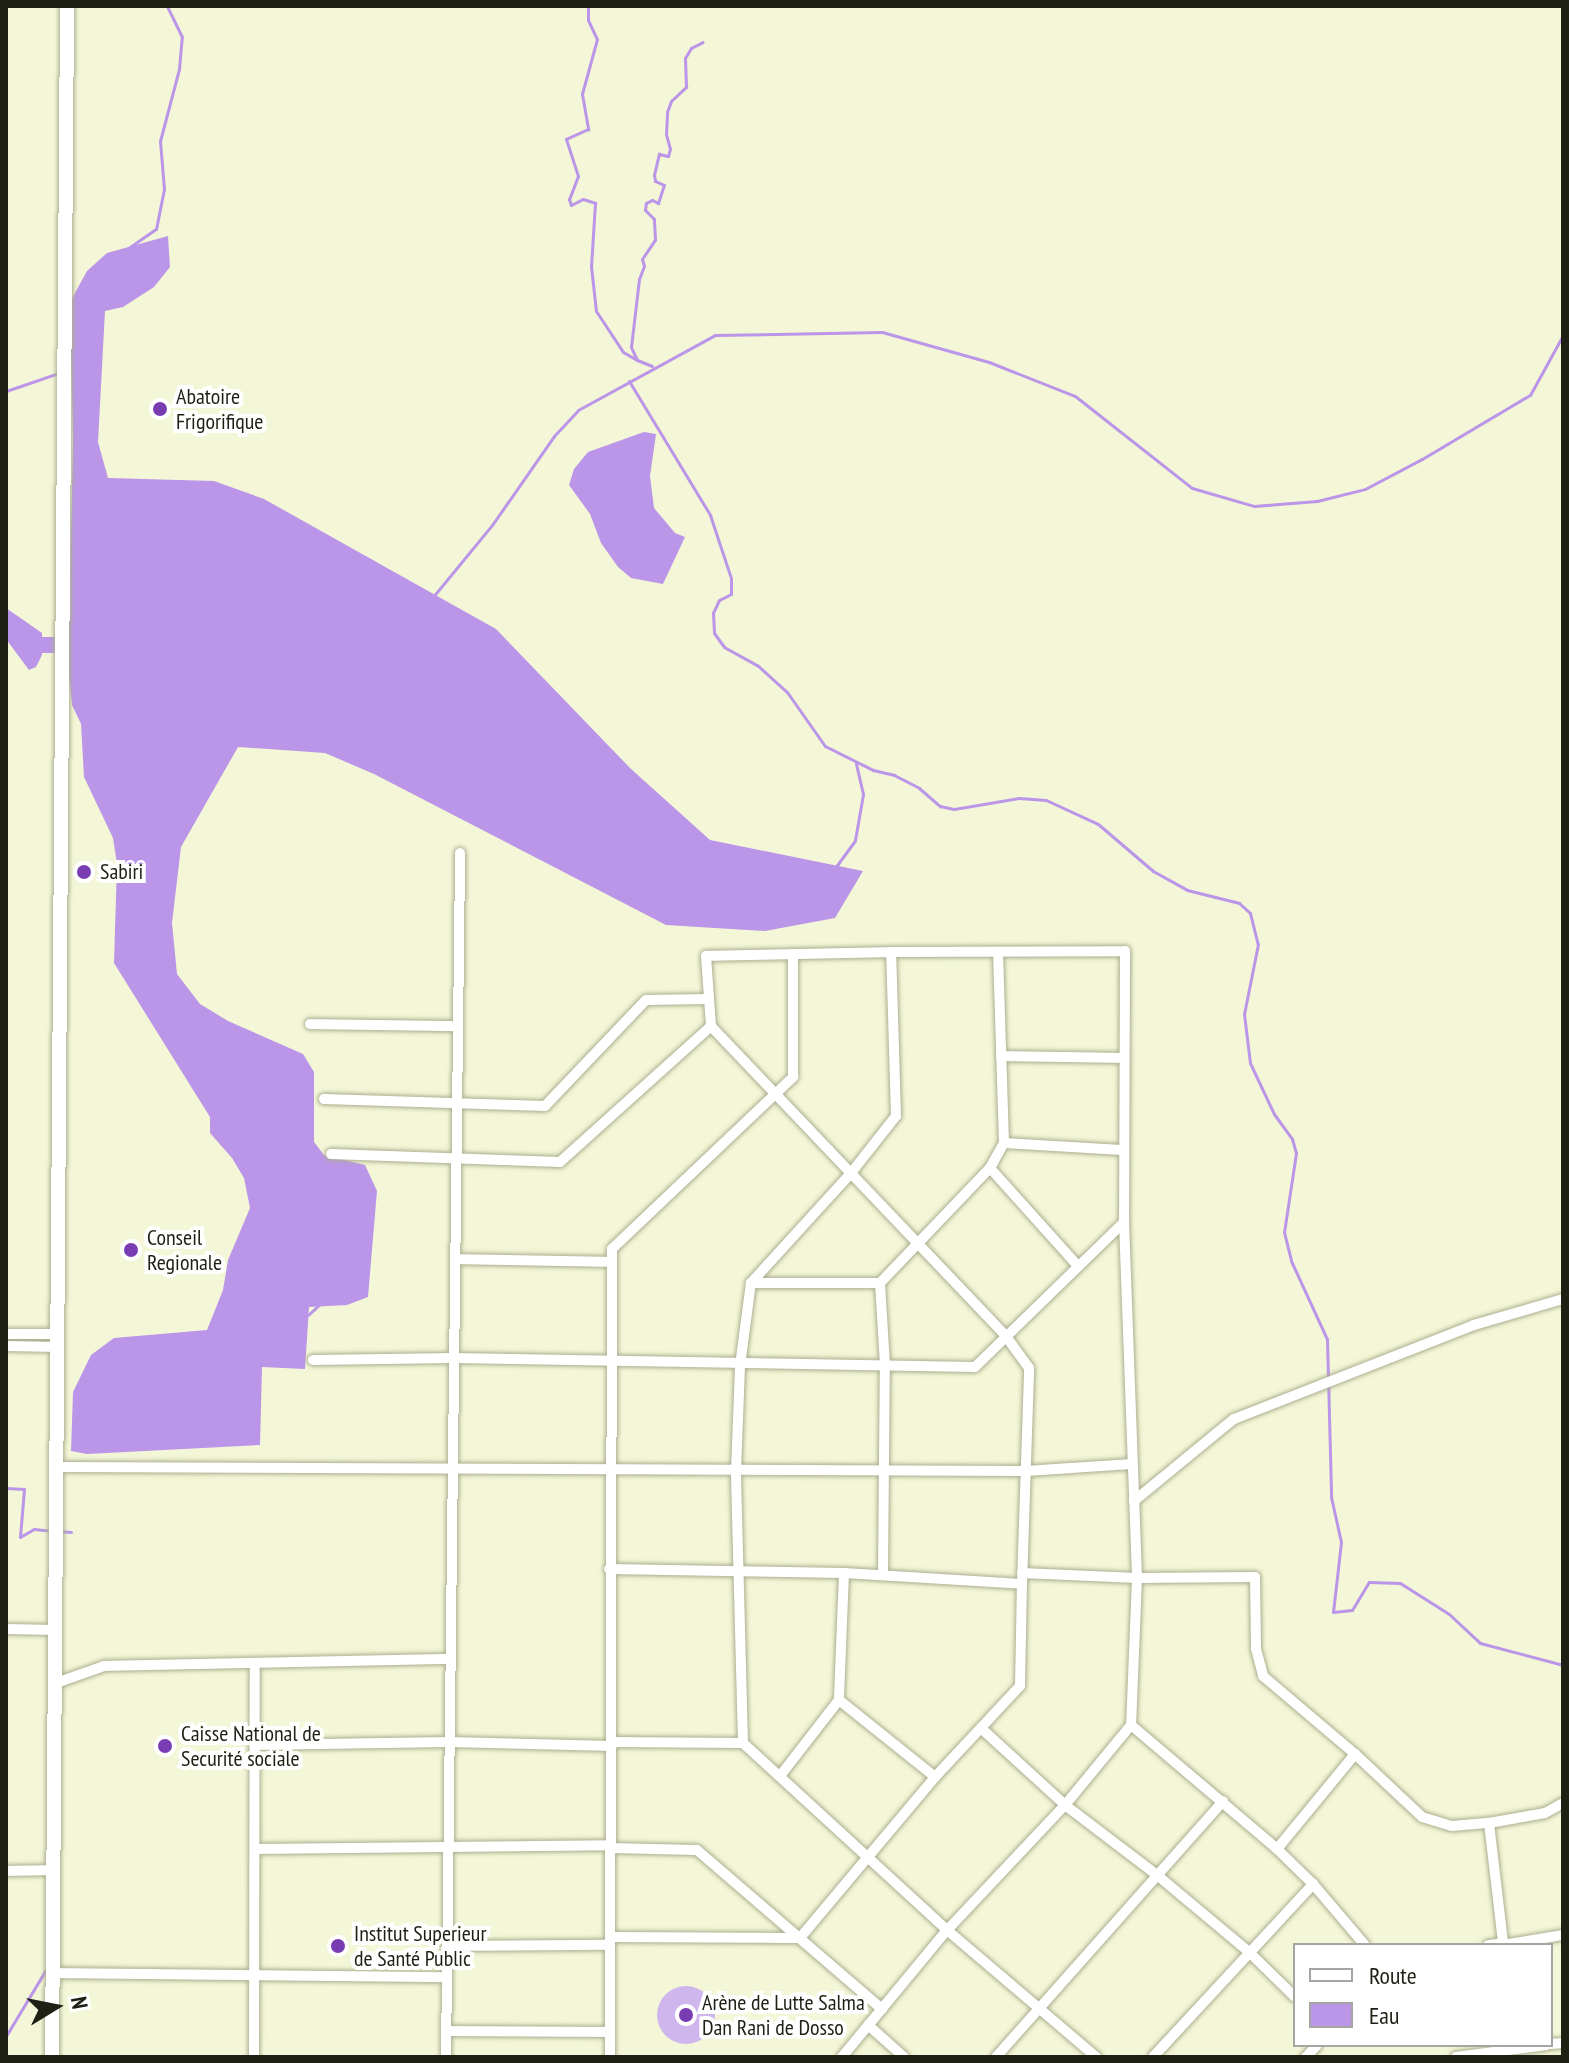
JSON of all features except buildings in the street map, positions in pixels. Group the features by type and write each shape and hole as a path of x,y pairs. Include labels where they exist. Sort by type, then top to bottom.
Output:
{"highway":[{"path":"52,2057 67,6"}],"street":[{"path":"446,2057 460,853"},
{"path":"447,1946 800,1938 935,1777 983,1730 1020,1686 1029,1368 1006,1336 711,1026 706,956 1125,951 1122,1150 1137,1578 1131,1725 1065,1805 947,1930 842,2057"},
{"path":"743,1743 736,1471 740,1366 751,1283 851,1173 896,1116 891,952"},
{"path":"883,1575 885,1365 880,1283 990,1168 1004,1143 998,952"},
{"path":"610,2057 612,1249 793,1077 793,954"},
{"path":"324,1099 545,1106 646,1000 709,999"},
{"path":"310,1024 458,1026"},
{"path":"331,1154 560,1162 711,1026"},
{"path":"1001,1056 1124,1058"},
{"path":"1004,1143 1122,1150"},
{"path":"990,1168 1078,1266"},
{"path":"313,1360 454,1358 740,1366 975,1367 1124,1222"},
{"path":"455,1259 612,1262"},
{"path":"751,1283 880,1283"},
{"path":"1134,1501 1234,1419 1474,1325 1563,1299"},
{"path":"6,1334 59,1340"},
{"path":"6,1346 59,1340"},
{"path":"57,1467 1026,1471 1132,1464"},
{"path":"609,1569 1022,1578 1255,1577 1256,1649 1263,1676 1355,1754 1422,1817 1452,1826 1489,1823 1545,1813 1563,1803"},
{"path":"780,1776 839,1700 844,1573"},
{"path":"6,1629 57,1630"},
{"path":"56,1683 104,1666 450,1659"},
{"path":"254,2057 255,1664"},
{"path":"839,1700 935,1777"},
{"path":"1131,1725 1277,1849 1313,1884 1363,1943"},
{"path":"983,1730 1065,1805 1157,1875 1249,1952 1293,1995"},
{"path":"255,1745 743,1743 947,1930 1096,2057"},
{"path":"1277,1849 1355,1754"},
{"path":"996,2057 1223,1801"},
{"path":"1489,1823 1503,1943"},
{"path":"255,1849 611,1847 697,1850 882,2009"},
{"path":"6,1871 54,1870"},
{"path":"1153,2057 1313,1884"},
{"path":"1510,1943 1563,1935"},
{"path":"53,1973 446,1977"},
{"path":"868,2025 904,2057"},
{"path":"446,2031 610,2032"},
{"path":"1456,2057 1518,2050"}],"shaded area":[{"name":"Arène de Lutte Salma Dan Rani de Dosso","path":"686,1986 697,1988 706,1995 713,2004 713,2026 706,2035 697,2042 686,2044 675,2042 666,2035 659,2026 657,2015 659,2004 666,1995 675,1988"}],"water":[{"path":"168,236 170,267 154,287 123,307 105,311 98,442 108,478 214,481 264,499 496,629 630,768 710,840 863,871 835,918 765,931 666,925 374,774 325,753 238,747 181,847 172,923 177,974 200,1004 228,1021 303,1054 314,1072 314,1142 324,1155 365,1165 377,1191 368,1297 347,1305 309,1307 305,1369 262,1367 260,1445 87,1454 71,1451 73,1392 91,1355 114,1338 207,1330 223,1290 228,1260 250,1208 244,1178 232,1158 210,1133 210,1117 114,963 117,864 113,838 84,777 81,724 72,705 68,666 73,441 70,302 87,271 107,253"},
{"path":"644,432 656,434 650,476 654,508 675,533 685,537 663,584 631,578 618,567 601,543 590,514 569,485 574,469 588,452"},
{"path":"6,608 42,633 42,655 36,667 29,670 6,639"}],"waterway":[{"path":"127,249 156,229 164,189 160,141 179,69 182,37 167,6"},
{"path":"588,6 588,20 597,39 582,94 588,129 566,139 578,176 569,199 571,205 583,199 595,203 591,266 596,311 623,352 637,360"},
{"path":"652,366 637,360 631,347 639,279 644,266 642,259 655,240 654,219 645,210 646,203 652,200 658,203 664,185 655,181 654,175 659,154 668,156 670,149 666,134 667,112 671,101 686,87 685,58 691,48 703,42"},
{"path":"432,598 492,525 554,436 578,410 715,335 882,332 989,362 1075,396 1192,488 1254,506 1317,501 1365,489 1422,459 1530,395 1563,335"},
{"path":"6,391 59,373"},
{"path":"629,381 710,515 731,578 731,594 719,600 713,613 714,633 724,647 757,665 787,692 825,746 919,788 940,806 954,809 1019,798 1046,800 1098,824 1153,871 1187,890 1239,903 1250,913 1258,944 1244,1014 1250,1063 1274,1114 1292,1139 1296,1153 1284,1232 1292,1263 1327,1339 1331,1497 1341,1542 1333,1612 1352,1610 1369,1582 1400,1583 1449,1614 1480,1643 1563,1665"},
{"path":"33,645 76,645"},
{"path":"835,868 855,840 863,794 856,764"},
{"path":"308,1315 320,1304"},
{"path":"6,1488 24,1489 20,1537 34,1529 52,1531"},
{"path":"59,1531 71,1532"},
{"path":"6,2036 45,1971"}],"place":[{"name":"Abatoire Frigorifique","path":"160,409"},
{"name":"Sabiri","path":"84,872"},
{"name":"Conseil Regionale","path":"131,1250"},
{"name":"Caisse National de Securité sociale","path":"165,1746"},
{"name":"Institut Superieur de Santé Public","path":"338,1946"},
{"name":"Arène de Lutte Salma Dan Rani de Dosso","path":"686,2015"}]}
